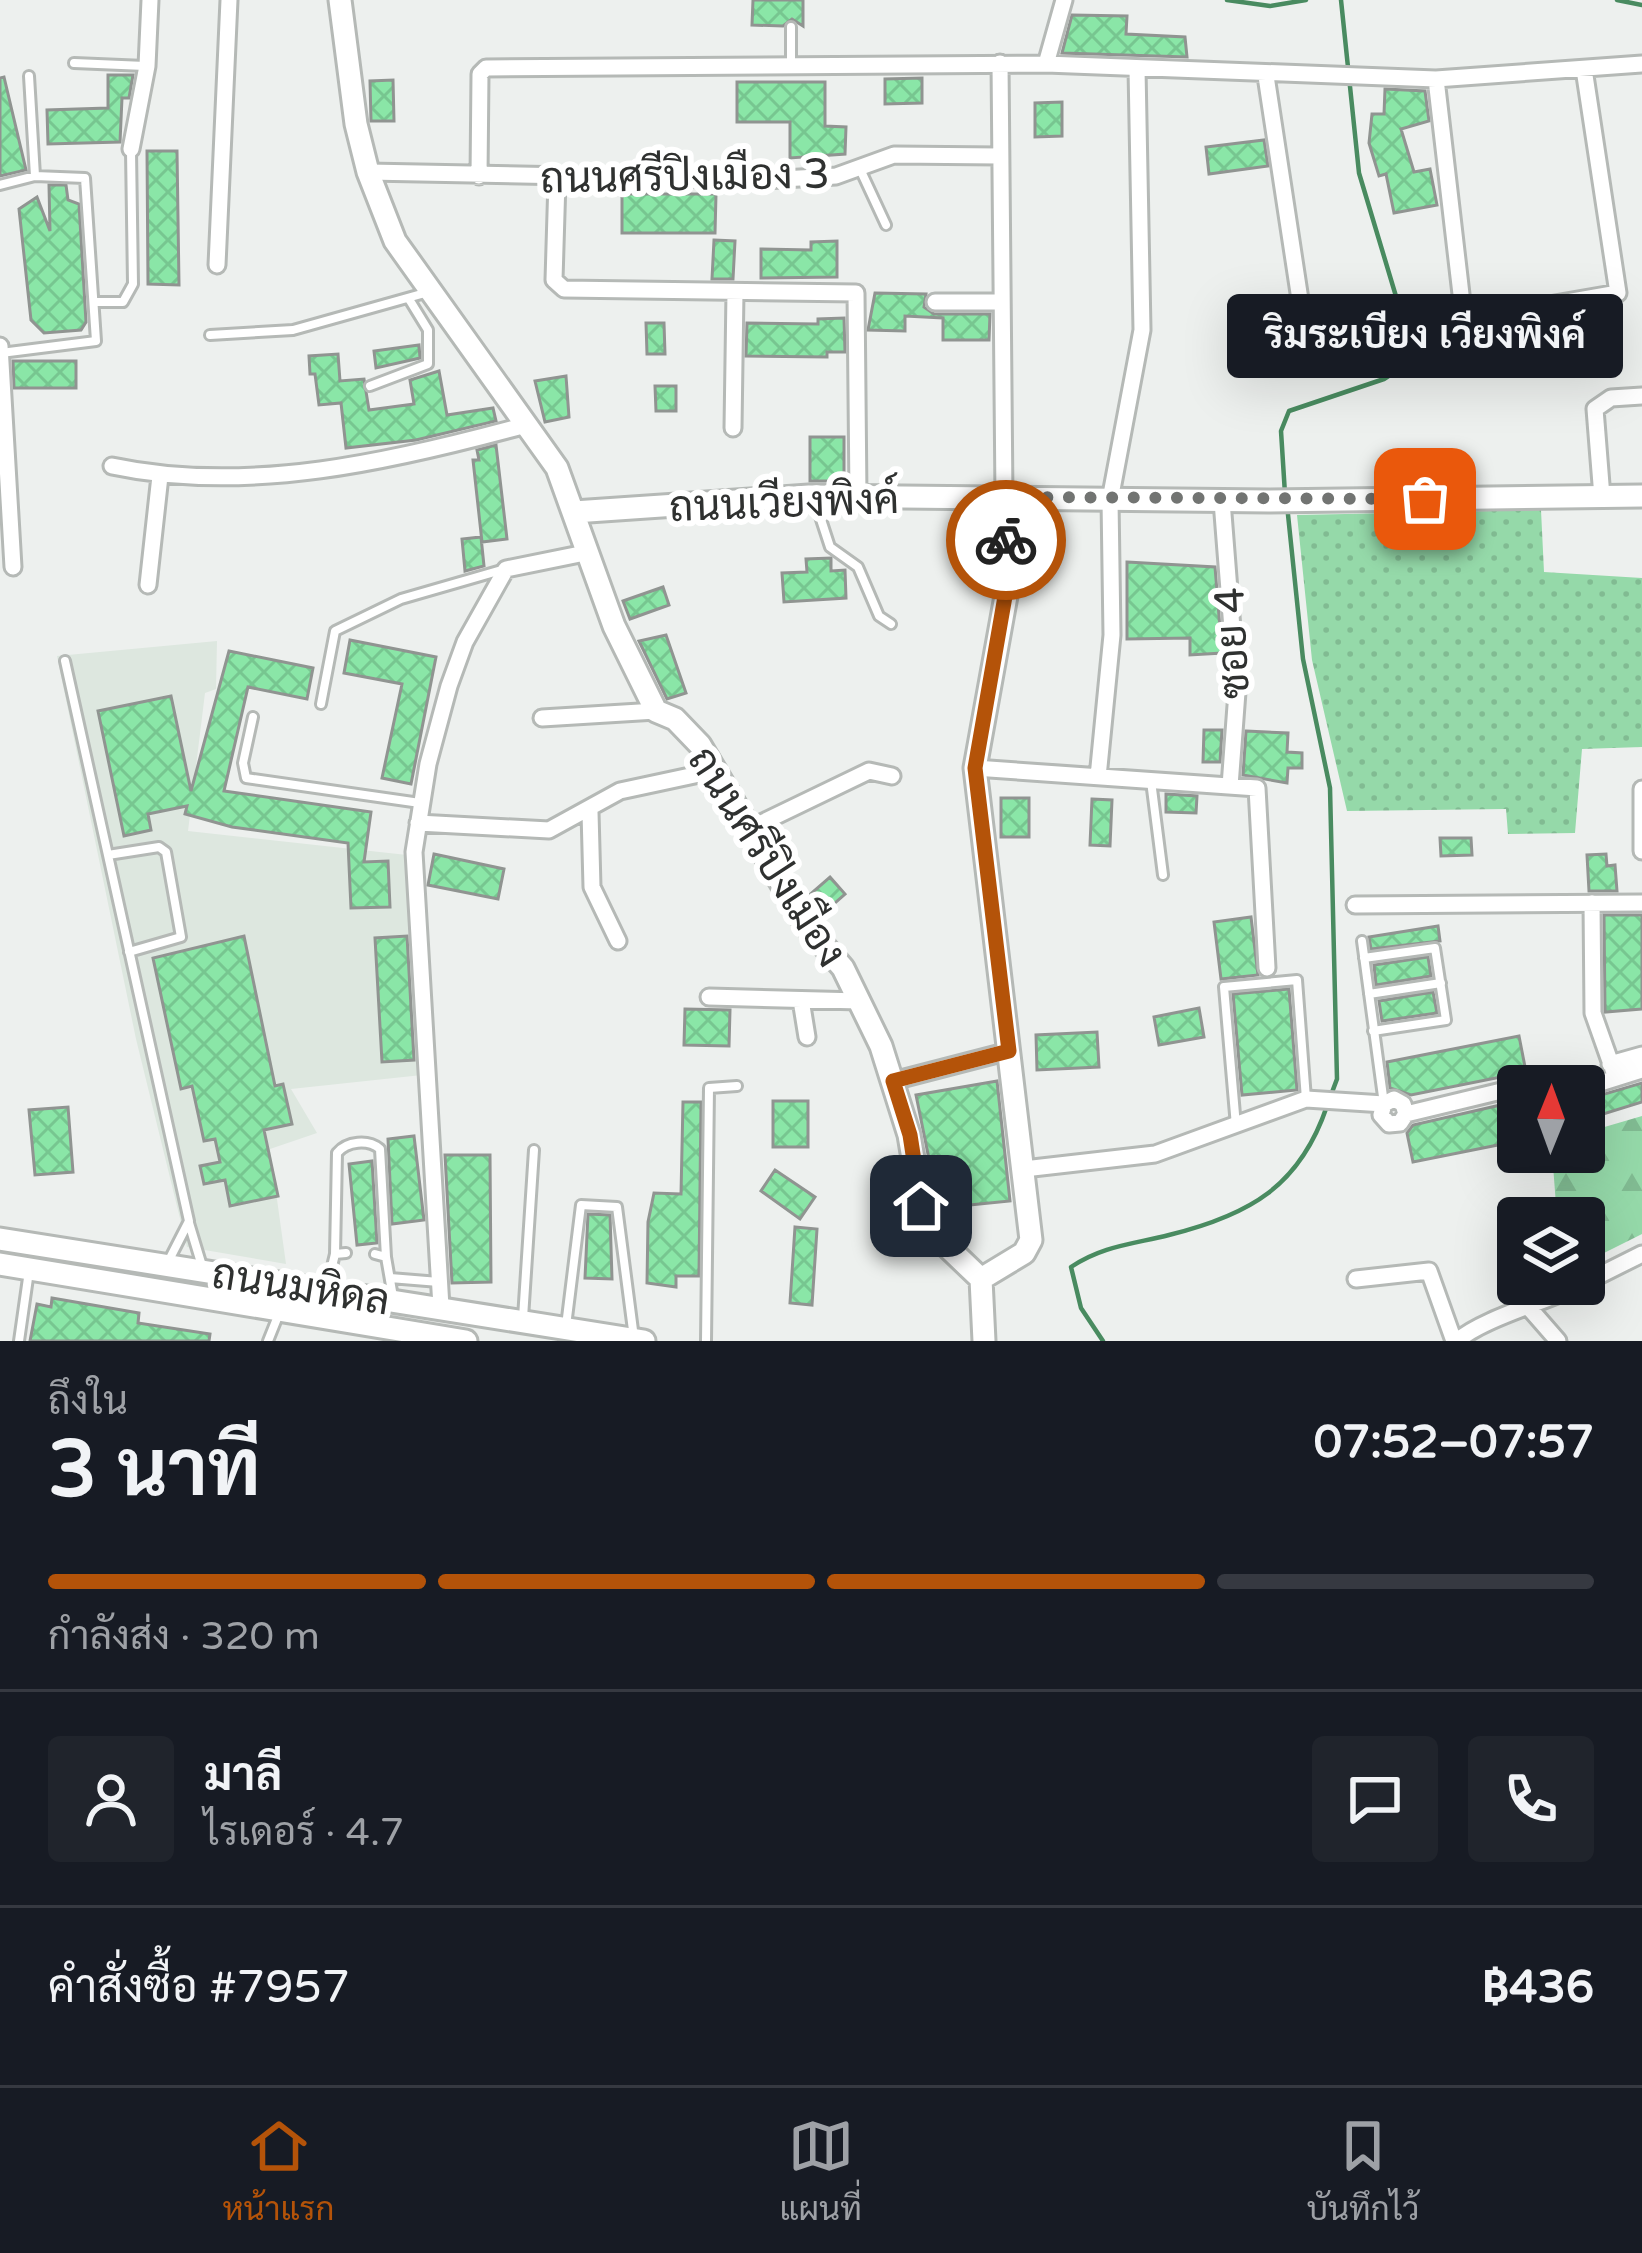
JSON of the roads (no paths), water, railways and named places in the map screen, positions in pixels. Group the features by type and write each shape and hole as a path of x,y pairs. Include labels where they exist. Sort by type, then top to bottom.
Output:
{"street":[{"path":"131,149 147,66 150,0"},
{"path":"218,266 229,0"},
{"name":"ถนนศรีปิงเมือง","path":"340,0 368,172 418,296 526,425 563,478 585,553 656,711 674,719 718,770 788,897 843,968 893,1081 910,1135 921,1206 934,1234 981,1279"},
{"path":"1046,64 1064,0"},
{"path":"984,1341 981,1279 1024,1253 1030,1240 975,768 1007,585 1000,63"},
{"path":"478,176 480,74 486,68 1000,63 1436,79 1642,64"},
{"path":"1098,777 1112,635 1110,500 1142,330 1137,69"},
{"path":"1436,79 1463,320 1618,293 1584,69"},
{"path":"1266,76 1306,339"},
{"name":"ถนนศรีปิงเมือง 3","path":"368,172 557,180 764,180 836,176 894,155 999,156"},
{"path":"557,180 554,280 563,289 856,293 858,496"},
{"path":"733,428 735,292"},
{"path":"935,302 1001,302"},
{"path":"1,350 14,567"},
{"path":"1602,496 1594,409 1611,398 1642,396"},
{"path":"112,466 160,476 287,471 406,458 526,425"},
{"path":"148,585 160,476"},
{"name":"ถนนเวียงพิงค์","path":"574,512 814,496 1281,501 1642,496"},
{"name":"ซอย 4","path":"1222,501 1237,692 1230,786"},
{"path":"441,1307 414,853 421,803 448,686 465,642 506,569 585,553"},
{"path":"542,718 656,711"},
{"path":"975,768 1257,788 1267,968"},
{"path":"418,823 549,830 590,812 620,791 718,770"},
{"path":"752,828 869,771 892,776"},
{"path":"1642,789 1642,851"},
{"path":"590,812 592,887 618,941"},
{"path":"1592,903 1593,1013 1613,1071"},
{"path":"1355,905 1642,903"},
{"path":"709,997 860,1001"},
{"path":"801,1000 807,1037"},
{"path":"893,1081 1009,1051"},
{"path":"1605,1076 1642,1055"},
{"path":"1613,1071 1642,1070"},
{"path":"1024,1169 1155,1154 1311,1099 1384,1104 1394,1099 1403,1104 1406,1114 1497,1093"},
{"name":"ถนนมหิดล","path":"0,1237 326,1289 392,1289 441,1307 639,1340"},
{"path":"1605,1273 1642,1254"},
{"name":"ถนนมหิดล","path":"10,1266 466,1341"},
{"path":"1356,1280 1429,1271 1455,1341 1471,1329 1541,1305"},
{"path":"1531,1310 1558,1341"}],"lane":[{"path":"791,27 791,65"},
{"path":"74,63 147,66"},
{"path":"29,76 35,176"},
{"path":"94,302 123,302 133,284 131,149"},
{"path":"860,169 886,225"},
{"path":"0,185 35,176 85,178 96,341 1,350"},
{"path":"211,335 292,330 418,296 428,330 428,364 370,386"},
{"path":"814,496 830,547 857,567 878,616 891,624"},
{"path":"321,704 335,631 401,599 506,569"},
{"path":"65,661 203,1271"},
{"path":"254,717 243,763 246,778 421,803"},
{"path":"1151,781 1163,875"},
{"path":"108,855 154,846 164,849 169,865 181,937 129,952"},
{"path":"1362,941 1384,1104"},
{"path":"1364,958 1436,948 1446,1020 1373,1031"},
{"path":"1236,1127 1224,987 1297,980 1311,1099"},
{"path":"1369,994 1441,983"},
{"path":"706,1341 709,1088 737,1086"},
{"path":"326,1289 341,1253 337,1153 344,1146 370,1143 380,1149 392,1289 439,1282"},
{"path":"523,1320 534,1150"},
{"path":"566,1328 580,1204 617,1207 639,1340"},
{"path":"166,1266 188,1221"},
{"path":"375,1254 386,1257"},
{"path":"10,1266 20,1341"},
{"path":"268,1341 281,1310"}],"waterway":[{"path":"1227,0 1270,6 1306,0"},
{"path":"1285,494 1281,431 1289,411 1384,379 1404,366 1404,323 1359,173 1341,0"},
{"path":"1617,0 1642,5"},
{"path":"1287,505 1303,659 1330,788 1337,1079 1331,1095"},
{"path":"1103,1341 1081,1308 1071,1267 1106,1250 1224,1218 1268,1193 1302,1157 1327,1106"}],"place":[{"name":"ริมระเบียง เวียงพิงค์","path":"1425,499"}]}
